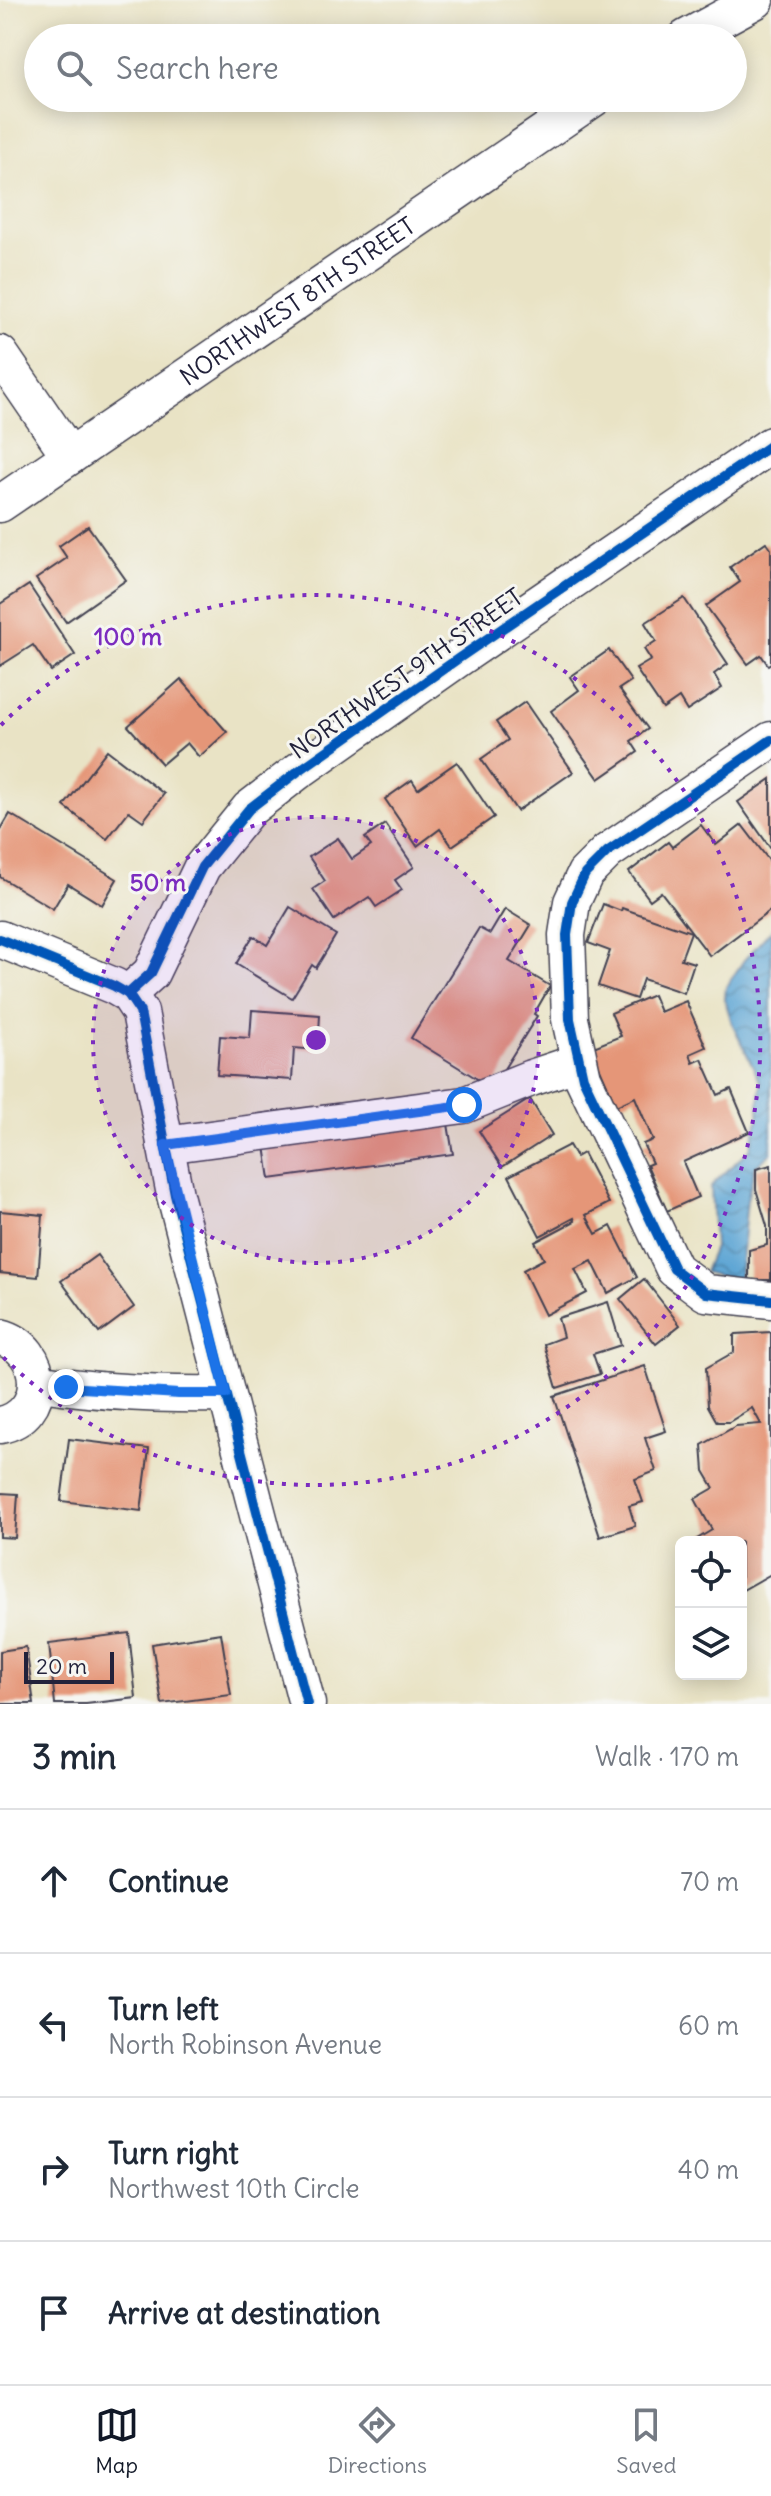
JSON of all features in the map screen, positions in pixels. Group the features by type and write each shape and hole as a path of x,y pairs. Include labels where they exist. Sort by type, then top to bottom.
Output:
{"street":[{"path":"712,24 756,0"},
{"name":"NORTHWEST 8TH STREET","path":"0,504 574,112"},
{"path":"0,354 70,456"},
{"name":"NORTHWEST 9TH STREET","path":"128,994 151,973 202,867 249,809 459,658 771,445"},
{"path":"771,740 607,852 585,874 572,902 567,935 570,1019 583,1078 674,1269 706,1293 771,1300"},
{"path":"0,939 114,986 128,994 140,1012 165,1145 307,1704"},
{"path":"165,1145 464,1105 579,1062"},
{"path":"0,1337 20,1346 29,1355 37,1382 34,1398 23,1415 0,1425"},
{"path":"37,1382 66,1387 226,1394"}],"water":[{"path":"771,930 771,1153 755,1167 747,1200 739,1281 704,1272 714,1247 711,1186 750,1149 758,1120 761,1083 732,1023 725,1000 726,987 744,960"}],"building":[{"path":"88,526 126,580 66,622 36,579 67,558 59,546"},
{"path":"766,542 771,549 771,663 768,665 761,655 748,664 706,606 740,582 730,567"},
{"path":"29,585 75,655 51,671 33,645 0,666 0,604"},
{"path":"684,598 728,664 714,674 722,688 687,711 679,698 663,709 636,669 651,660 644,649 656,641 645,623"},
{"path":"609,650 631,681 619,689 648,729 631,741 638,752 599,779 551,711 579,690 570,677"},
{"path":"181,679 227,732 199,757 187,743 162,764 128,726"},
{"path":"525,702 573,772 517,811 481,759 508,740 496,722"},
{"path":"107,750 164,794 143,821 129,811 107,839 64,806"},
{"path":"457,762 494,817 452,846 440,829 417,846 385,799 412,780 418,789"},
{"path":"771,779 771,849 738,802"},
{"path":"10,814 117,879 102,905 68,884 53,909 0,877 0,831"},
{"path":"385,824 414,867 395,880 402,890 376,907 369,897 334,920 313,889 325,881 309,857 338,838 352,859 371,846 365,838"},
{"path":"701,825 716,845 742,825 771,863 771,910 710,956 661,892 650,900 629,872 668,842 672,847"},
{"path":"603,904 691,932 681,959 694,963 684,993 643,979 636,999 598,986 610,951 588,943"},
{"path":"290,907 336,935 316,968 312,965 292,998 236,964 253,936 267,945"},
{"path":"505,909 531,925 509,961 550,986 534,1014 537,1016 492,1088 411,1038 479,928 490,934"},
{"path":"653,995 660,1012 686,1001 706,1047 690,1054 693,1063 702,1059 718,1095 731,1089 749,1132 683,1162 698,1197 667,1211 647,1165 652,1163 643,1144 653,1140 635,1097 616,1106 591,1048 621,1036 611,1013"},
{"path":"252,1010 320,1015 318,1050 294,1048 292,1080 217,1075 220,1036 250,1038"},
{"path":"530,1099 552,1135 502,1167 479,1131"},
{"path":"448,1124 453,1154 270,1179 265,1146"},
{"path":"569,1145 576,1157 583,1153 609,1203 586,1215 596,1234 611,1226 637,1277 608,1293 592,1261 575,1269 587,1293 545,1315 523,1270 544,1259 535,1242 575,1221 574,1218 540,1236 509,1176"},
{"path":"771,1165 771,1280 749,1280 749,1250 767,1245 767,1226 756,1189 756,1169"},
{"path":"0,1211 43,1215 38,1277 0,1273"},
{"path":"97,1255 134,1307 99,1333 61,1281"},
{"path":"644,1279 680,1325 656,1344 620,1299"},
{"path":"608,1302 621,1345 593,1354 600,1374 557,1388 544,1344 563,1337 558,1318"},
{"path":"771,1332 771,1574 747,1588 747,1536 702,1536 712,1530 695,1499 714,1488 704,1471 702,1445 736,1426 761,1424 752,1408 729,1422 717,1422 708,1406 706,1368 734,1352 736,1334"},
{"path":"645,1366 666,1431 645,1438 656,1471 635,1479 643,1502 629,1506 635,1526 600,1537 554,1396"},
{"path":"69,1439 149,1449 141,1511 61,1501"},
{"path":"0,1493 18,1494 15,1538 0,1537"},
{"path":"129,1633 136,1698 55,1704 49,1643"},
{"path":"221,1633 231,1695 162,1704 152,1644"},
{"path":"26,1647 34,1704 0,1704 0,1651"}],"cycle path":[{"path":"128,994 151,973 202,867 249,809 459,658 771,445"},
{"path":"771,740 607,852 585,874 572,902 567,935 570,1019 583,1078 674,1269 706,1293 771,1300"},
{"path":"0,939 114,986 128,994 140,1012 175,1195 307,1704"}],"route":[{"path":"66,1387 226,1394 165,1145 464,1105"}]}
